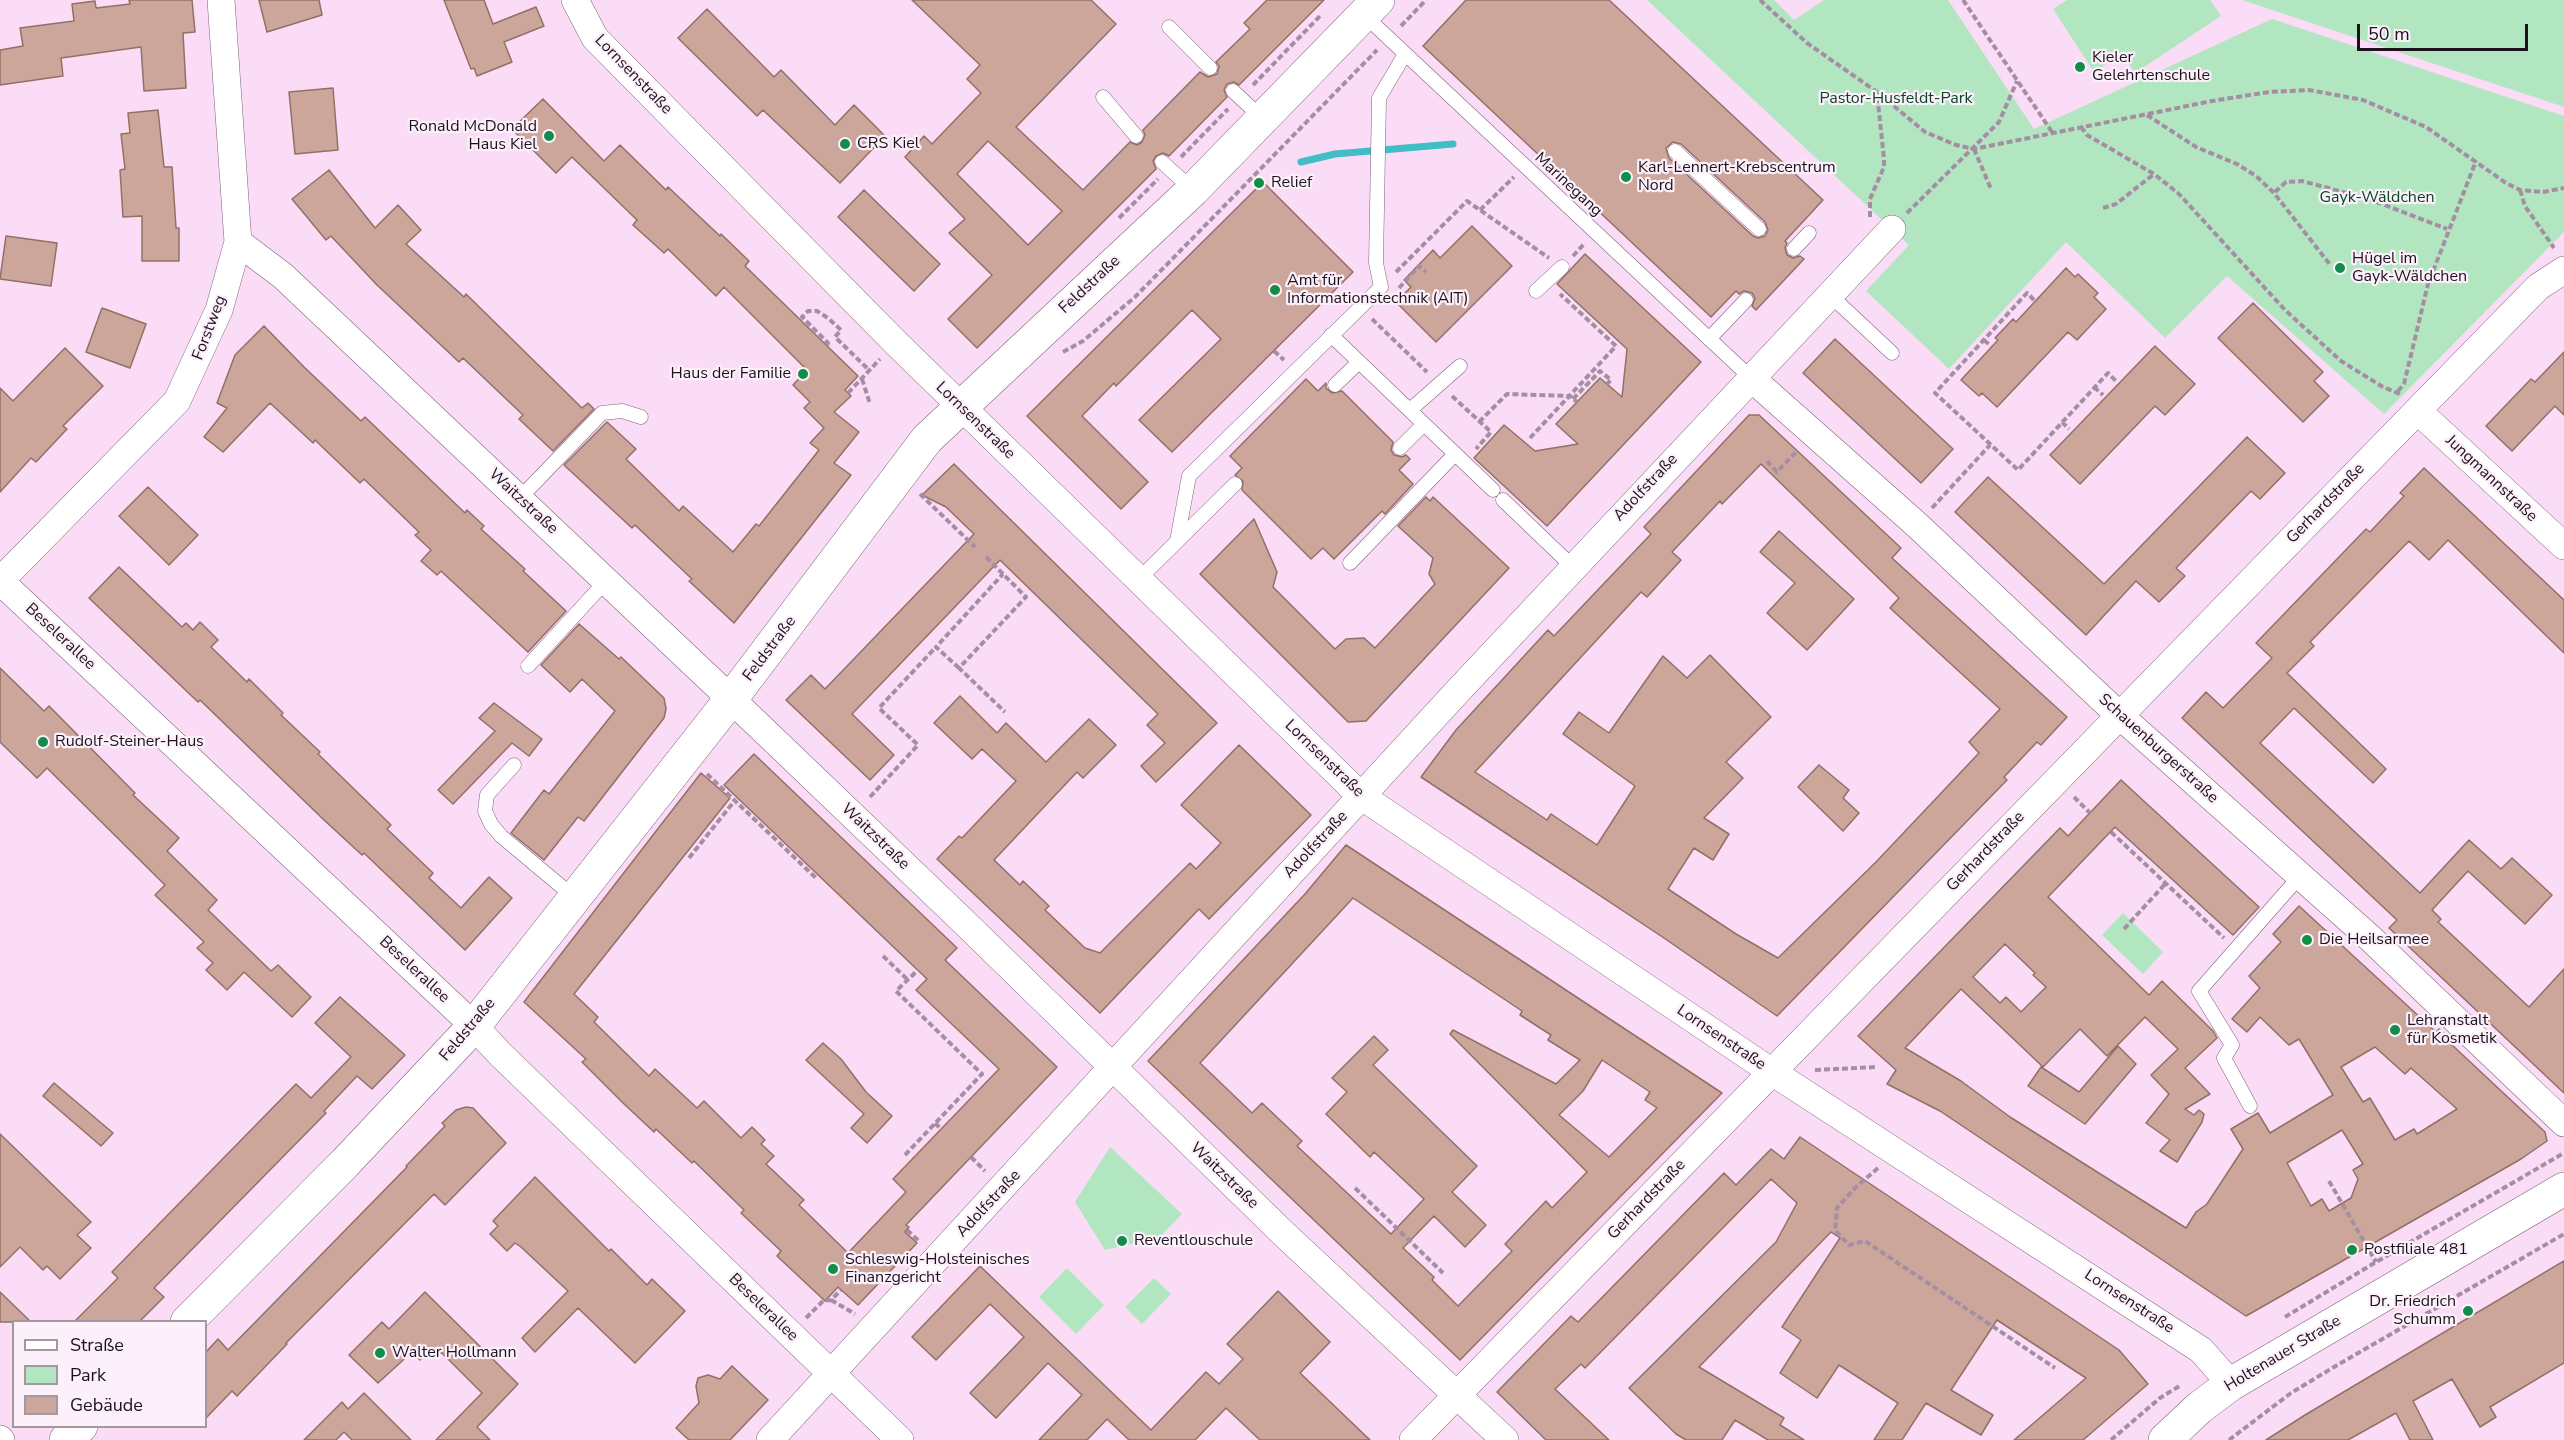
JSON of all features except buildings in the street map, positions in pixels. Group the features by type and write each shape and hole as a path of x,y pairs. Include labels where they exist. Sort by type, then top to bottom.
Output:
{"street":[{"name":"Forstweg","path":"0,581 177,401 219,310 238,243 222,0"},
{"name":"Lornsenstraße","path":"575,0 595,38 959,407 1361,796 1772,1072 2202,1350 2231,1384"},
{"name":"Feldstraße","path":"189,1320 345,1163 474,1026 731,699 927,440 959,407 1193,190 1371,7"},
{"name":"Adolfstraße","path":"770,1440 1361,796 1750,377 1888,232"},
{"name":"Waitzstraße","path":"238,243 283,276 731,699 1285,1235 1505,1440"},
{"name":"Gerhardstraße","path":"1413,1440 2538,287 2563,270"},
{"name":"Schauenburgerstraße","path":"1750,377 1917,525 2119,715 2369,937 2564,1123"},
{"name":"Jungmannstraße","path":"2418,411 2564,546"},
{"name":"Beselerallee","path":"0,581 474,1026 500,1054 900,1440"},
{"name":"Holtenauer Straße","path":"2165,1440 2199,1408 2231,1384 2564,1189"},
{"path":"66,1440 79,1428"}],"lane":[{"name":"Marinegang","path":"1371,7 1405,54 1750,377"},
{"path":"1169,27 1210,68"},
{"path":"1177,541 1189,476 1381,287 1376,263 1379,98 1405,54"},
{"path":"1233,91 1263,119"},
{"path":"1103,97 1136,136"},
{"path":"1675,151 1759,229"},
{"path":"1162,162 1193,190"},
{"path":"1794,249 1809,233"},
{"path":"1542,286 1562,267"},
{"path":"1830,295 1892,353"},
{"path":"1709,339 1746,300"},
{"path":"1331,335 1573,567"},
{"path":"1335,385 1359,362"},
{"path":"1410,411 1460,366"},
{"path":"519,499 602,413 622,411 642,417"},
{"path":"1400,448 1424,424"},
{"path":"1350,563 1455,454"},
{"path":"1139,579 1235,484"},
{"path":"528,666 606,581"},
{"path":"514,765 487,795 485,811 491,825 574,897"},
{"path":"2250,1106 2224,1058 2232,1045 2199,992 2300,876"}],"path":[{"path":"1762,0 1807,43 1877,92 1925,132 1956,145 1974,149 2052,132 2269,92 2309,90 2363,100 2405,117 2426,127 2506,183 2520,190 2543,192 2564,188"},
{"path":"1963,0 2052,132"},
{"path":"1877,92 1884,167 1870,199 1868,213 1875,225 1888,232 1999,122 2017,81"},
{"path":"2147,115 2196,147 2247,170 2274,193 2331,266"},
{"path":"2081,127 2087,135 2154,174 2179,194 2247,272 2341,362 2383,387 2398,392 2418,411"},
{"path":"1974,149 1991,189"},
{"path":"2398,392 2404,384 2428,284 2447,229 2476,161"},
{"path":"1480,210 1524,167"},
{"path":"2103,208 2116,204 2154,174"},
{"path":"2274,193 2286,182 2302,181 2369,199 2447,229"},
{"path":"2520,190 2525,206 2553,245 2563,270"},
{"path":"1381,287 1467,201 1562,267 1595,233"},
{"path":"1395,292 1419,266 1426,272"},
{"path":"1542,286 1616,346 1574,399"},
{"path":"2034,300 2027,293 1935,393 2018,470 2108,373 2116,381"},
{"path":"1379,309 1370,318 1491,432"},
{"path":"812,310 822,313 841,330 835,337 827,344 802,317 812,310"},
{"path":"835,337 870,371"},
{"path":"1984,340 1991,346"},
{"path":"848,393 896,343"},
{"path":"1530,438 1574,399 1600,371 1611,380 1607,384"},
{"path":"862,379 870,404"},
{"path":"2094,387 2103,395"},
{"path":"1479,422 1507,394 1574,399"},
{"path":"2062,422 2069,429"},
{"path":"1767,461 1778,472 1814,433"},
{"path":"1917,525 1990,445"},
{"path":"900,475 975,547"},
{"path":"959,668 1026,597 986,557"},
{"path":"853,815 918,746 879,708 1003,574"},
{"path":"936,647 1005,711"},
{"path":"687,755 736,799 817,879"},
{"path":"689,858 736,799"},
{"path":"2111,832 2237,949"},
{"path":"2124,929 2166,883"},
{"path":"883,956 907,979"},
{"path":"904,1155 982,1074 896,991 918,970"},
{"path":"1772,1072 1877,1067"},
{"path":"935,1124 941,1129"},
{"path":"1897,1152 1855,1188 1837,1208 1835,1230 1849,1245 1865,1241 2055,1368"},
{"path":"2329,1181 2376,1262"},
{"path":"1355,1188 1443,1273"},
{"path":"2229,1440 2291,1393 2334,1366 2564,1234"},
{"path":"790,1334 823,1301 831,1300 842,1290"}],"green space":[{"path":"1647,0 1774,0 1794,20 1824,0 1948,0 2034,129 2272,19 2564,116 2564,232 2384,414 2227,276 2165,338 2066,242 1949,369 1866,291 1909,245"},
{"path":"2067,0 2210,0 2221,16 2135,73 2122,54 2094,72 2053,9"},
{"path":"2242,0 2564,0 2564,107 2531,96"},
{"path":"2123,913 2163,952 2143,974 2102,935"},
{"path":"1110,1147 1182,1214 1160,1237 1105,1250 1075,1202"},
{"path":"1067,1268 1104,1305 1076,1334 1039,1297"},
{"path":"1154,1278 1171,1294 1142,1324 1125,1307"}],"waterway":[{"path":"1301,162 1335,154 1453,144"}],"place":[{"name":"Kieler Gelehrtenschule","path":"2080,67"},
{"name":"Ronald McDonald Haus Kiel","path":"549,136"},
{"name":"CRS Kiel","path":"845,144"},
{"name":"Karl-Lennert-Krebscentrum Nord","path":"1626,177"},
{"name":"Relief","path":"1259,183"},
{"name":"Hügel im Gayk-Wäldchen","path":"2340,268"},
{"name":"Amt für Informationstechnik (AIT)","path":"1275,290"},
{"name":"Haus der Familie","path":"803,374"},
{"name":"Rudolf-Steiner-Haus","path":"43,742"},
{"name":"Die Heilsarmee","path":"2307,940"},
{"name":"Lehranstalt für Kosmetik","path":"2395,1030"},
{"name":"Reventlouschule","path":"1122,1241"},
{"name":"Postfiliale 481","path":"2352,1250"},
{"name":"Schleswig-Holsteinisches Finanzgericht","path":"833,1269"},
{"name":"Dr. Friedrich Schumm","path":"2468,1311"},
{"name":"Walter Hollmann","path":"380,1353"}],"park label":[{"name":"Pastor-Husfeldt-Park","path":"1896,99"},
{"name":"Gayk-Wäldchen","path":"2377,198"}]}
